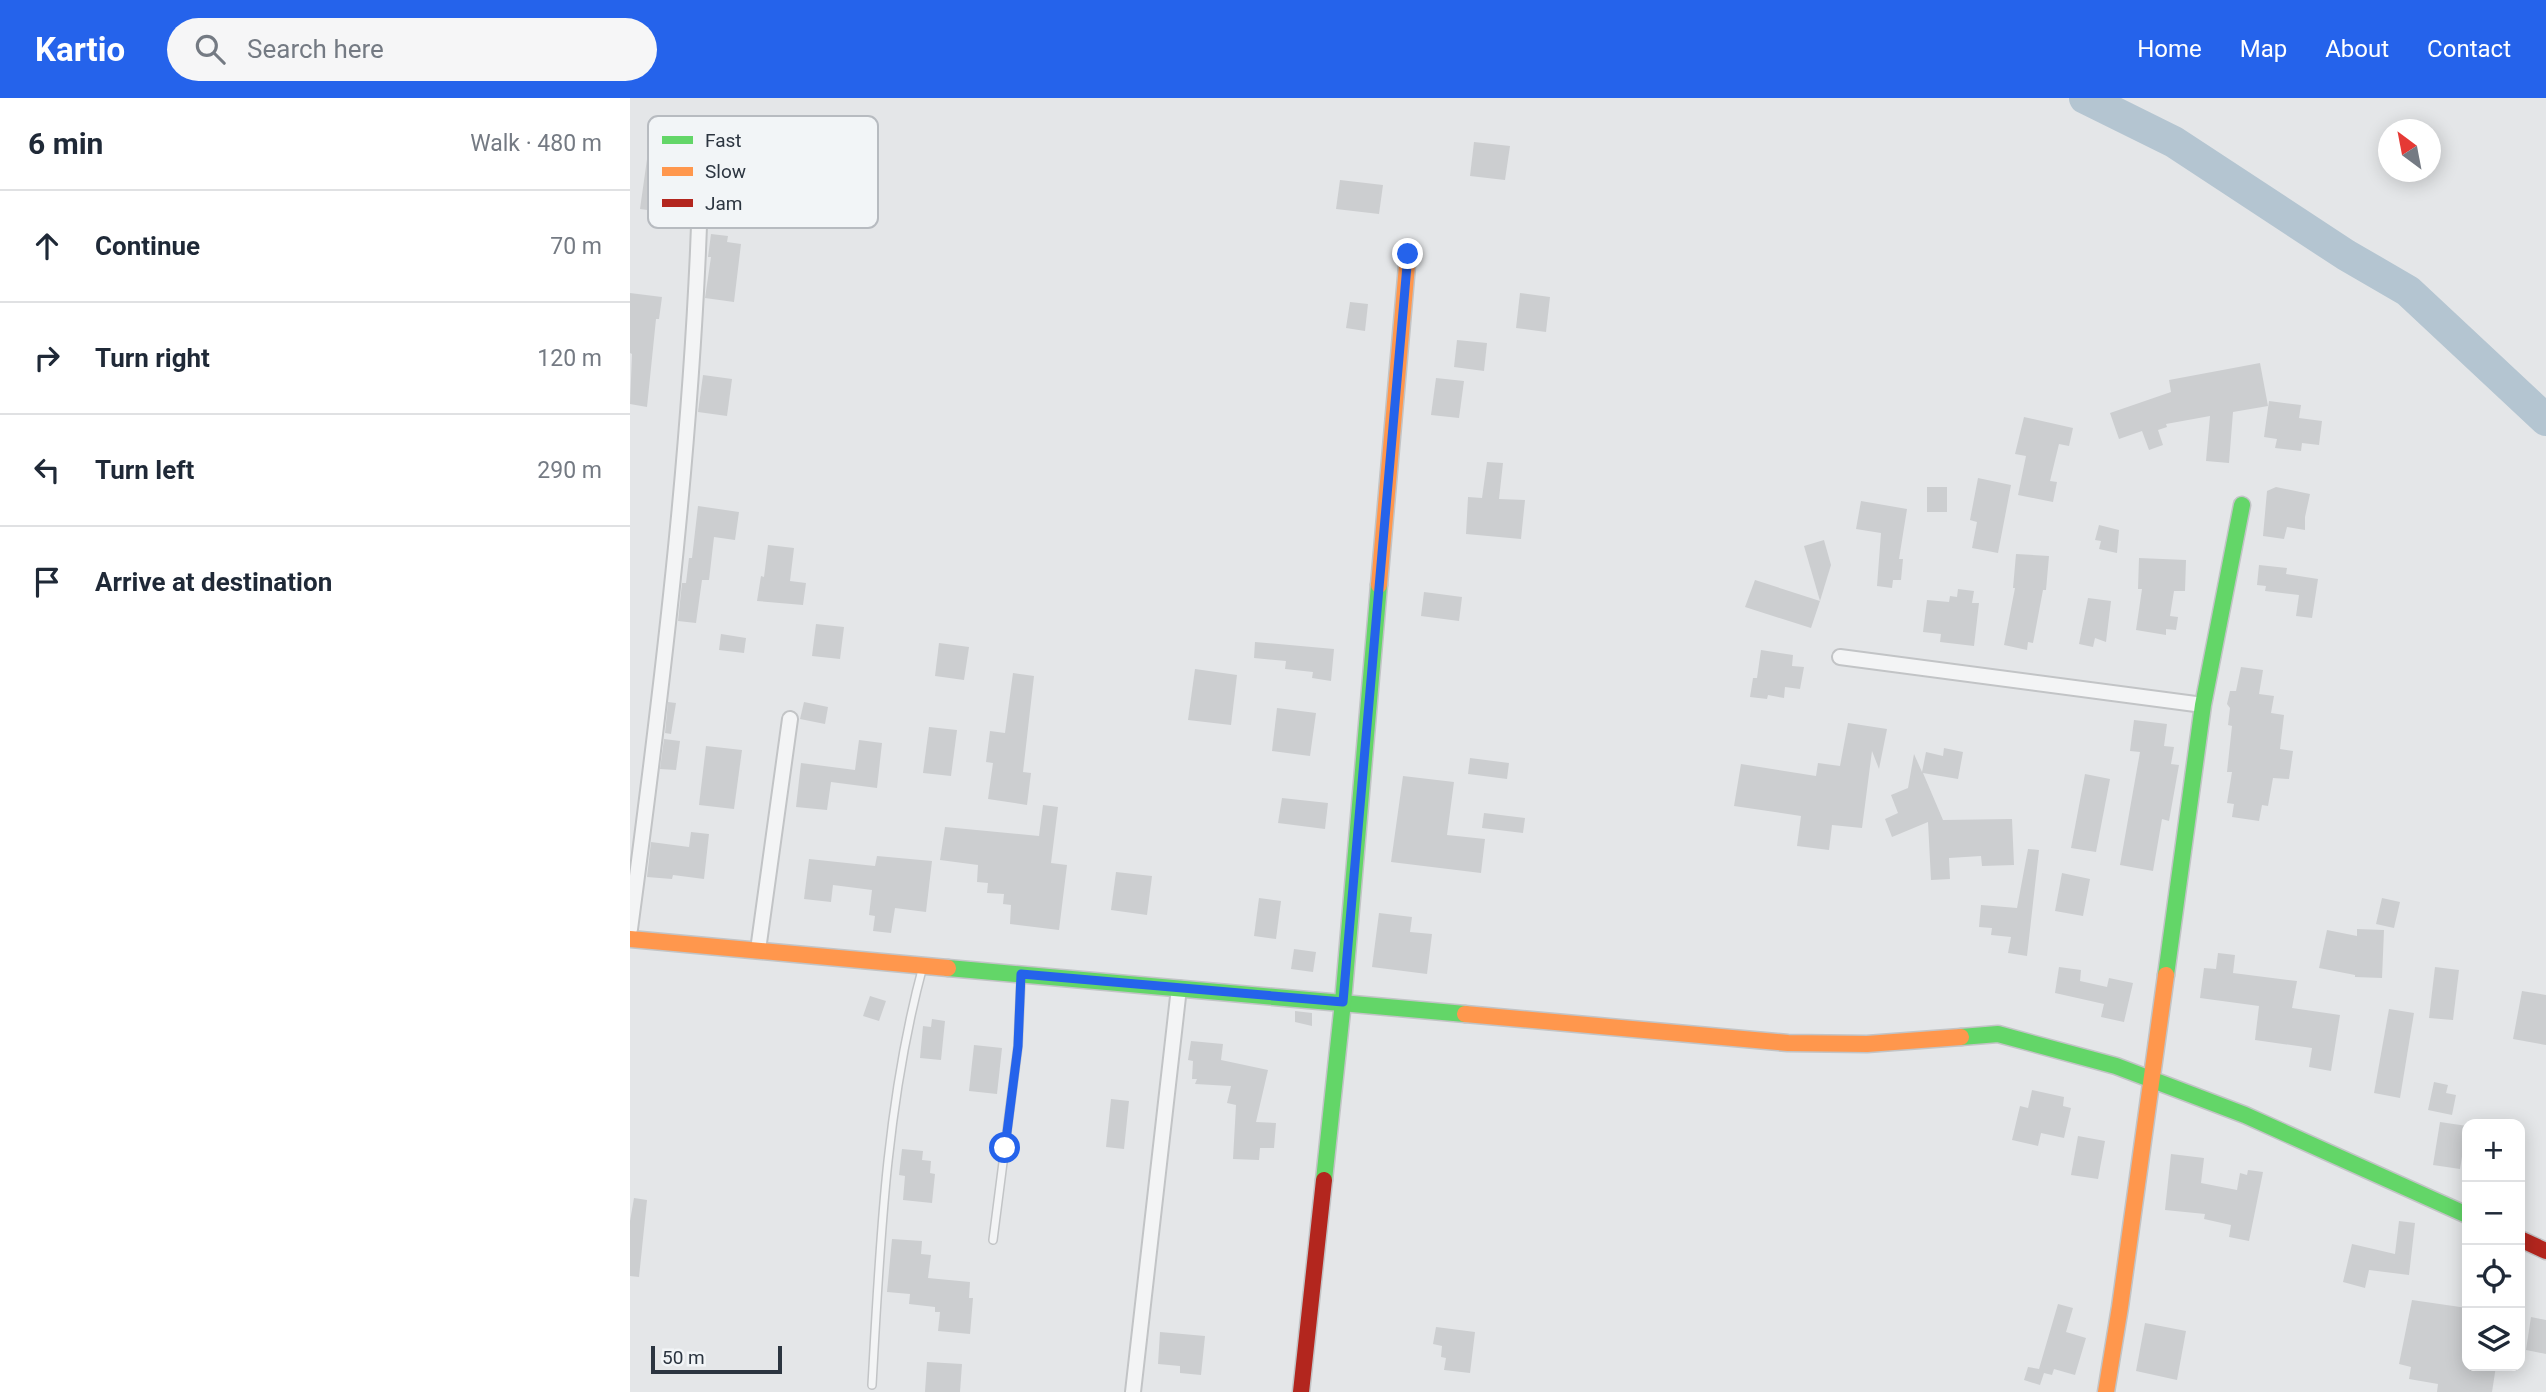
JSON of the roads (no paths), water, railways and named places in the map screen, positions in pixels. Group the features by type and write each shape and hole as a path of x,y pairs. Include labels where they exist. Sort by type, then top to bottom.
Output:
{"street":[{"path":"630,929 651,771 679,508 696,300 699,228"},
{"path":"1301,1392 1343,1002 1408,254"},
{"path":"2106,1392 2122,1294 2203,705 2242,505"},
{"path":"1840,657 2203,705"},
{"path":"758,950 790,719"},
{"path":"630,939 1788,1043 1867,1044 1998,1034 2116,1066 2245,1115 2462,1213"},
{"path":"1133,1392 1179,988"},
{"path":"2525,1241 2546,1251"}],"lane":[{"path":"872,1385 883,1199 899,1076 911,1009 923,965"},
{"path":"993,1240 1018,1046 1021,974"}],"waterway":[{"path":"2085,98 2174,142 2346,255 2408,291 2546,420"}]}
